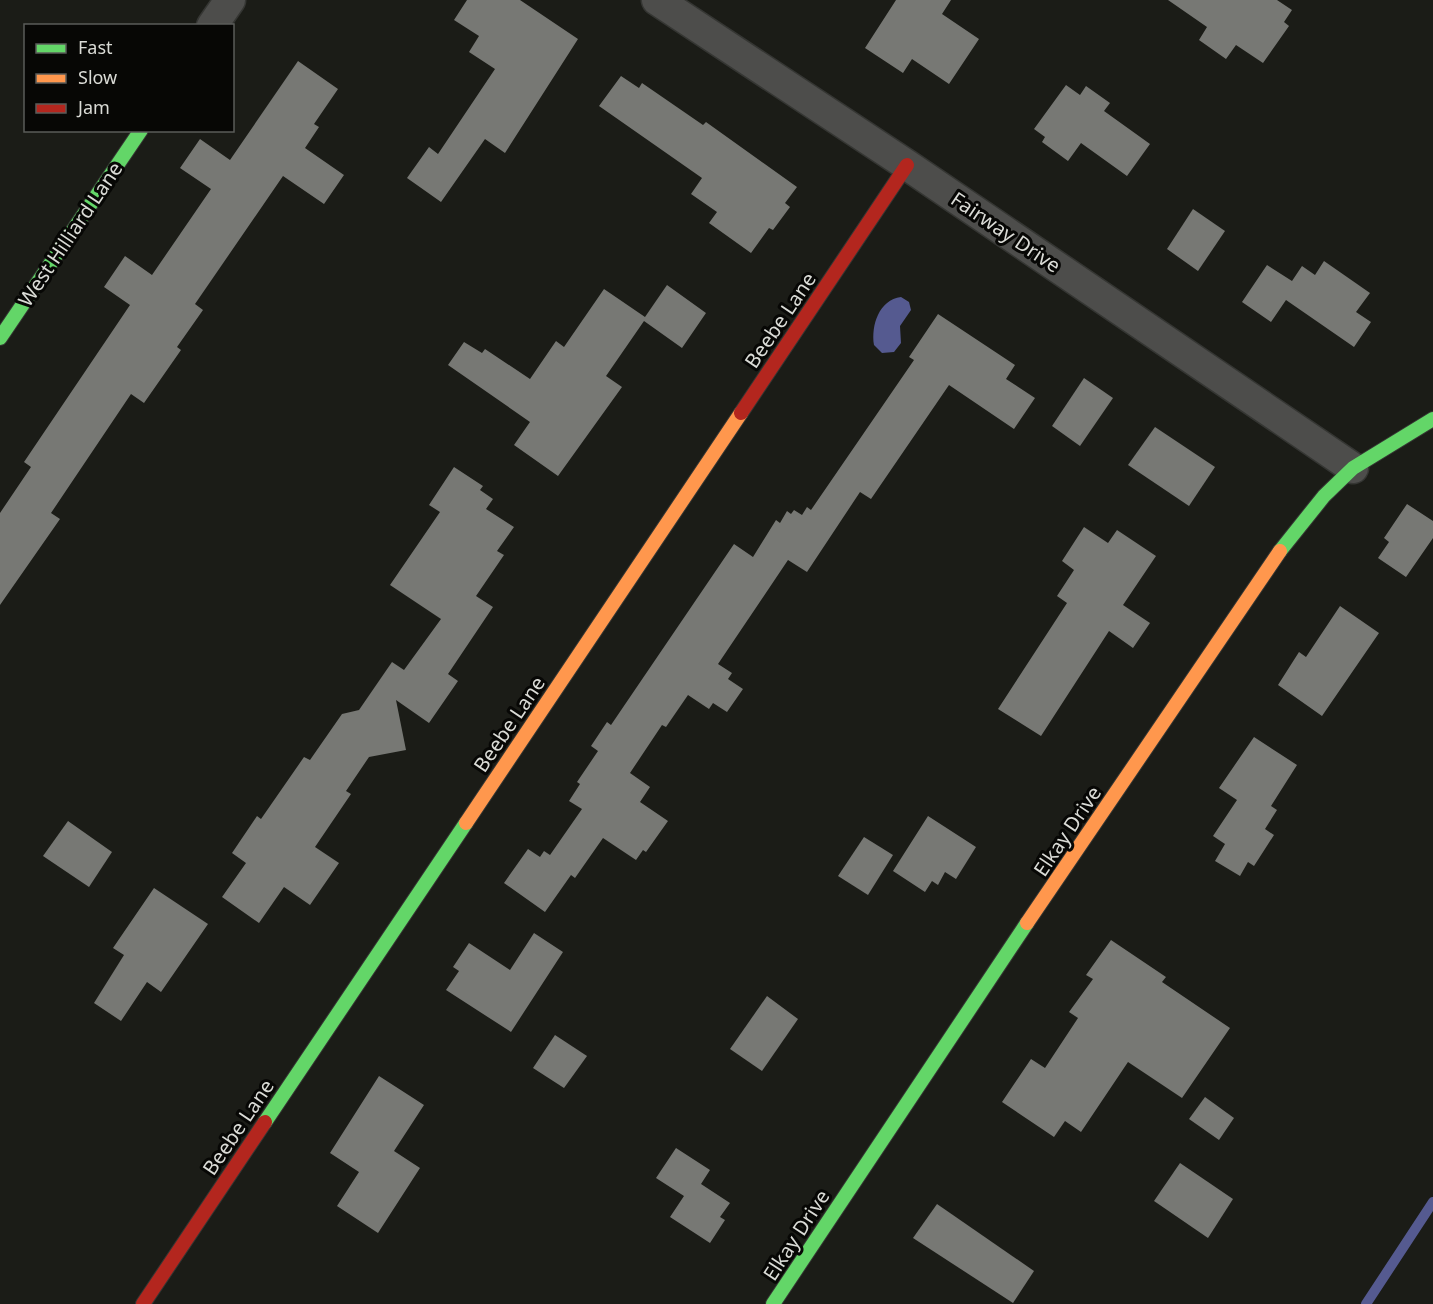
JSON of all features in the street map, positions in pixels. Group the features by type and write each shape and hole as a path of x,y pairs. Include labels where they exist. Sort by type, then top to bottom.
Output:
{"street":[{"name":"Fairway Drive","path":"657,0 907,165 1353,468"},
{"name":"West Hilliard Lane","path":"0,338 140,132"},
{"name":"Beebe Lane","path":"143,1304 907,165"},
{"name":"Elkay Drive","path":"773,1304 951,1035 1283,547 1324,496 1353,468 1433,419"}],"water":[{"path":"901,297 909,302 911,310 900,326 901,343 894,352 882,353 874,345 875,322 887,303"}],"building":[{"path":"467,0 520,0 578,39 505,153 485,139 441,202 407,178 429,147 438,154 495,69 469,52 479,36 454,20"},
{"path":"896,0 951,0 942,14 979,39 949,84 912,59 903,73 865,48"},
{"path":"1168,0 1277,0 1292,10 1284,22 1289,26 1263,63 1236,45 1226,59 1199,40 1207,27"},
{"path":"298,61 338,89 314,124 319,127 305,148 344,175 324,204 283,176 195,304 203,310 177,347 181,350 144,403 131,394 51,513 60,519 0,605 0,513 31,467 24,462 130,305 104,287 125,256 152,275 211,189 180,168 200,139 230,160"},
{"path":"621,76 639,88 642,83 703,125 706,122 797,187 785,203 790,207 773,230 769,228 751,253 709,223 717,212 691,194 702,178 599,106"},
{"path":"1066,85 1080,95 1086,86 1110,103 1104,111 1150,144 1127,176 1081,143 1068,161 1042,142 1045,137 1034,129"},
{"path":"1193,209 1225,231 1198,271 1167,249"},
{"path":"1324,261 1370,293 1356,312 1371,322 1354,347 1286,300 1271,322 1242,302 1267,265 1292,281 1302,266 1315,275"},
{"path":"667,285 706,313 682,348 644,321 606,376 622,387 558,476 514,445 530,422 448,365 464,342 482,353 485,349 530,379 556,341 564,347 604,289 645,317"},
{"path":"938,314 1015,365 1006,379 1035,398 1014,429 949,385 871,499 860,492 807,572 788,560 718,664 732,673 728,679 743,689 727,712 713,703 709,709 688,695 666,727 662,725 630,773 650,787 640,802 668,821 646,852 643,850 636,860 603,838 575,878 571,875 545,912 504,883 528,849 540,857 544,851 550,855 582,809 569,801 580,784 577,782 598,751 591,746 607,722 611,725 734,544 753,557 776,520 780,523 787,511 791,514 794,510 802,515 807,507 811,510 914,360 909,357"},
{"path":"1084,378 1113,398 1080,446 1052,426"},
{"path":"1155,427 1215,467 1189,506 1128,465"},
{"path":"454,467 483,486 480,490 493,499 486,509 514,527 497,551 504,555 476,596 493,607 448,674 458,681 429,723 396,700 406,750 369,757 346,791 351,794 315,847 339,863 310,905 284,887 259,923 222,897 246,863 232,853 257,816 261,819 304,757 310,760 342,714 359,710 392,662 404,670 441,619 390,585 440,512 429,505"},
{"path":"1407,504 1433,521 1433,538 1406,577 1378,558 1389,542 1384,538"},
{"path":"1084,527 1108,543 1117,530 1156,556 1123,605 1150,623 1133,648 1109,631 1041,736 998,709 1067,603 1057,596 1074,570 1062,561"},
{"path":"1340,606 1379,633 1322,716 1278,685 1299,652 1306,657"},
{"path":"1254,737 1297,765 1271,806 1277,810 1265,829 1274,835 1254,866 1248,862 1240,876 1215,861 1225,844 1213,836 1237,800 1219,788"},
{"path":"928,816 976,847 956,879 945,872 938,885 932,881 925,892 893,871"},
{"path":"68,821 112,852 89,887 43,856"},
{"path":"864,837 893,855 868,895 838,876"},
{"path":"154,888 208,924 161,992 147,982 121,1021 94,1003 124,955 113,948"},
{"path":"534,933 563,952 511,1032 446,990 459,971 453,967 469,943 510,970"},
{"path":"1111,940 1166,977 1162,982 1230,1028 1182,1098 1128,1062 1081,1132 1065,1121 1054,1137 1002,1102 1031,1059 1045,1068 1078,1018 1069,1012 1093,979 1086,975"},
{"path":"767,996 798,1019 762,1071 730,1049"},
{"path":"555,1035 587,1056 564,1088 533,1068"},
{"path":"379,1076 424,1105 394,1151 420,1168 378,1233 337,1206 359,1172 330,1153"},
{"path":"1205,1097 1234,1118 1219,1140 1189,1119"},
{"path":"676,1148 710,1170 701,1184 730,1203 720,1217 725,1220 710,1243 670,1217 684,1196 656,1178"},
{"path":"1180,1163 1233,1199 1208,1238 1154,1201"},
{"path":"937,1204 1034,1271 1013,1303 913,1238"}],"waterway":[{"path":"1366,1304 1433,1202"}],"traffic: fast":[{"path":"0,338 140,132"},
{"path":"1280,551 1324,496 1353,468 1433,419"},
{"path":"265,1122 466,823"},
{"path":"773,1304 1027,923"}],"traffic: slow":[{"path":"466,823 741,413"},
{"path":"1027,923 1280,551"}],"traffic: jam":[{"path":"741,413 907,165"},
{"path":"143,1304 265,1122"}]}
